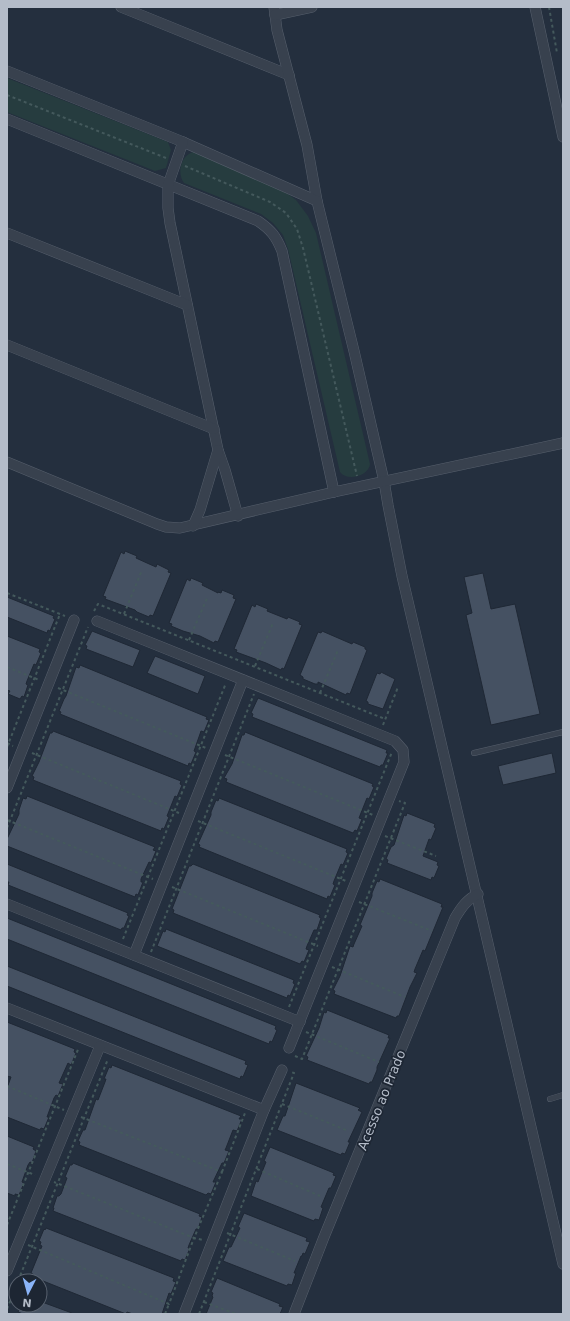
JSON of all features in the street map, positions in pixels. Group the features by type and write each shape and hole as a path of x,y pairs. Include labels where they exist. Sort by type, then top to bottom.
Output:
{"street":[{"path":"121,7 289,75"},
{"path":"312,7 274,11 277,30 307,145 317,201 351,336 384,481 402,576 478,894 563,1264"},
{"path":"535,7 563,138"},
{"path":"7,71 183,142 317,201"},
{"path":"7,119 258,221 269,229 277,239 282,251 334,492"},
{"path":"183,142 168,184 168,208 170,223 218,450 238,516"},
{"path":"7,233 187,306"},
{"path":"7,345 214,429"},
{"path":"7,462 161,525 180,528 238,516 334,492 563,443"},
{"path":"193,526 200,510 218,450"},
{"path":"7,788 74,620"},
{"path":"92,621 395,741 399,743 403,750 404,762 290,1048"},
{"path":"134,955 243,680"},
{"name":"Acesso ao Prado","path":"294,1314 324,1237 455,918 472,897 478,894"},
{"path":"7,904 134,955 298,1025"},
{"path":"7,1008 264,1110"},
{"path":"7,1272 100,1046"},
{"path":"184,1314 264,1110 282,1070"}],"lane":[{"path":"474,754 563,732"},
{"path":"550,1099 563,1095"}],"path":[{"path":"549,7 558,59"},
{"path":"7,95 176,162 270,202 286,213 298,229 359,487"},
{"path":"124,614 142,570"},
{"path":"7,593 74,620"},
{"path":"189,640 208,596"},
{"path":"7,828 98,604 385,719"},
{"path":"7,747 60,614"},
{"path":"255,667 273,623"},
{"path":"320,693 338,650"},
{"path":"7,667 381,819"},
{"path":"121,943 227,680"},
{"path":"150,955 255,692"},
{"path":"288,1010 393,747"},
{"path":"302,1059 405,803 396,800"},
{"path":"376,832 436,856"},
{"path":"349,898 432,931"},
{"path":"323,964 405,997"},
{"path":"298,1025 312,1035 379,1062"},
{"path":"7,1225 82,1039"},
{"path":"21,1273 112,1050"},
{"path":"199,1314 294,1073 282,1070"},
{"path":"7,1086 222,1172"},
{"path":"165,1314 194,1238 249,1104"},
{"path":"282,1104 346,1130"},
{"path":"7,1164 194,1238 205,1241 221,1231 295,1260"},
{"path":"257,1169 320,1196"},
{"path":"19,1242 169,1304"},
{"path":"204,1302 236,1314"}],"green space":[{"path":"7,78 168,142 171,150 166,168 155,171 7,112"},
{"path":"193,152 280,188 296,200 308,216 316,233 370,464 366,472 357,476 348,477 340,472 288,249 283,235 273,223 261,214 184,183 180,170 181,166 185,157"}],"building":[{"path":"125,551 156,567 157,564 169,570 168,572 171,573 153,616 150,615 149,617 105,599 106,597 103,596 121,552 124,554"},
{"path":"483,573 491,609 515,604 540,714 491,725 466,615 472,613 464,577"},
{"path":"191,578 203,583 202,585 218,593 221,593 222,590 234,595 233,598 236,599 218,642 215,641 214,643 200,636 183,631 171,626 172,624 169,623 187,579 190,581"},
{"path":"7,597 54,616 53,618 55,619 50,631 48,630 47,633 7,617"},
{"path":"256,604 268,609 267,611 287,619 288,617 300,622 299,624 302,625 284,669 282,668 281,670 236,652 237,650 234,649 252,605 255,607"},
{"path":"92,631 140,650 133,667 86,649 87,646 85,645"},
{"path":"322,631 352,644 353,642 365,647 367,650 350,694 347,693 346,695 318,682 318,684 315,684 303,679 300,675 318,632 321,633"},
{"path":"7,636 40,649 39,652 41,653 36,665 34,664 27,681 26,684 28,685 24,697 22,696 20,699 8,694 10,691 7,690"},
{"path":"155,656 205,676 198,694 147,673"},
{"path":"80,665 207,717 206,719 209,720 204,732 201,731 194,751 196,752 191,764 189,763 188,766 60,714 61,712 59,711 76,667 79,668"},
{"path":"381,672 395,679 383,709 368,704 366,701 377,673 380,674"},
{"path":"258,698 387,750 386,753 388,753 383,765 380,767 252,717 253,714 251,713"},
{"path":"53,731 181,781 180,784 182,785 177,797 175,796 167,816 169,817 164,829 162,828 161,831 33,780 34,777 32,776 50,733"},
{"path":"245,732 373,784 372,786 374,787 369,799 367,798 359,818 362,819 357,831 355,830 353,833 226,782 227,779 224,778 232,764 242,735 244,735"},
{"path":"552,753 556,773 503,785 498,766"},
{"path":"27,796 155,847 153,850 156,851 151,863 149,862 141,879 141,882 143,882 138,895 136,894 135,897 7,846 7,839 19,814 23,798 26,799"},
{"path":"219,798 347,849 346,852 348,853 343,865 341,864 334,881 333,884 335,885 330,897 328,896 327,899 199,847 200,845 198,844 211,812 216,800 218,801"},
{"path":"407,813 435,824 434,827 436,828 431,840 429,839 423,856 438,862 437,865 439,866 434,878 432,877 431,880 387,863 388,860 386,859 391,847 394,845 404,815 406,816"},
{"path":"7,864 128,913 127,915 129,916 124,928 121,930 8,885"},
{"path":"193,864 320,915 319,917 321,918 317,930 314,930 307,946 306,949 309,950 304,962 302,961 300,964 173,913 174,910 172,909 189,866"},
{"path":"380,879 442,904 441,907 443,907 425,951 423,950 415,969 414,972 417,973 399,1016 396,1018 334,994 335,991 333,990 340,976 350,946 353,947 362,926 360,925 377,881 379,882"},
{"path":"7,918 276,1026 275,1029 277,1030 272,1042 270,1041 269,1044 7,939"},
{"path":"166,929 294,980 293,983 295,984 290,996 288,995 287,998 157,946 163,931 165,932"},
{"path":"7,966 246,1061 245,1064 248,1065 243,1077 241,1076 240,1079 7,986"},
{"path":"327,1010 389,1035 388,1038 390,1038 377,1070 372,1082 369,1084 307,1060 308,1057 306,1056 319,1028 324,1012 326,1013"},
{"path":"7,1022 75,1049 74,1052 76,1053 71,1065 68,1063 59,1083 63,1084 58,1096 56,1095 54,1098 44,1129 41,1128 40,1130 7,1117 7,1088 11,1077 7,1076"},
{"path":"112,1065 241,1116 239,1119 242,1119 237,1131 233,1130 225,1150 229,1151 213,1182 216,1182 211,1194 208,1193 206,1195 79,1145 80,1142 78,1141 83,1130 85,1130 96,1099 98,1100 109,1067 111,1068"},
{"path":"296,1083 360,1108 358,1110 362,1112 348,1142 350,1142 345,1154 342,1153 341,1155 277,1130 283,1116 285,1116"},
{"path":"7,1136 34,1147 33,1149 36,1151 32,1163 30,1162 28,1165 22,1182 24,1183 19,1195 15,1194 15,1196 7,1193"},
{"path":"270,1147 334,1173 333,1175 336,1176 321,1207 323,1208 319,1220 315,1219 314,1221 251,1196 256,1181 258,1182 266,1162 264,1161"},
{"path":"73,1163 200,1214 199,1216 202,1217 198,1229 196,1229 189,1245 188,1248 190,1248 185,1260 182,1259 181,1261 53,1211 57,1196 61,1194 67,1178 65,1177 70,1165"},
{"path":"244,1213 307,1238 306,1241 310,1242 305,1254 303,1253 301,1256 294,1273 296,1273 292,1285 288,1284 287,1286 223,1261 240,1228 238,1227"},
{"path":"46,1228 174,1278 173,1281 176,1282 171,1294 169,1293 162,1314 133,1314 127,1312 126,1314 48,1283 48,1273 31,1273 42,1246 40,1245 41,1242 39,1241 44,1229 45,1230"},
{"path":"217,1278 280,1304 279,1306 283,1307 280,1314 206,1314 213,1297 213,1293 211,1292"},
{"path":"48,1304 72,1313 72,1314 20,1313 48,1313"}]}
